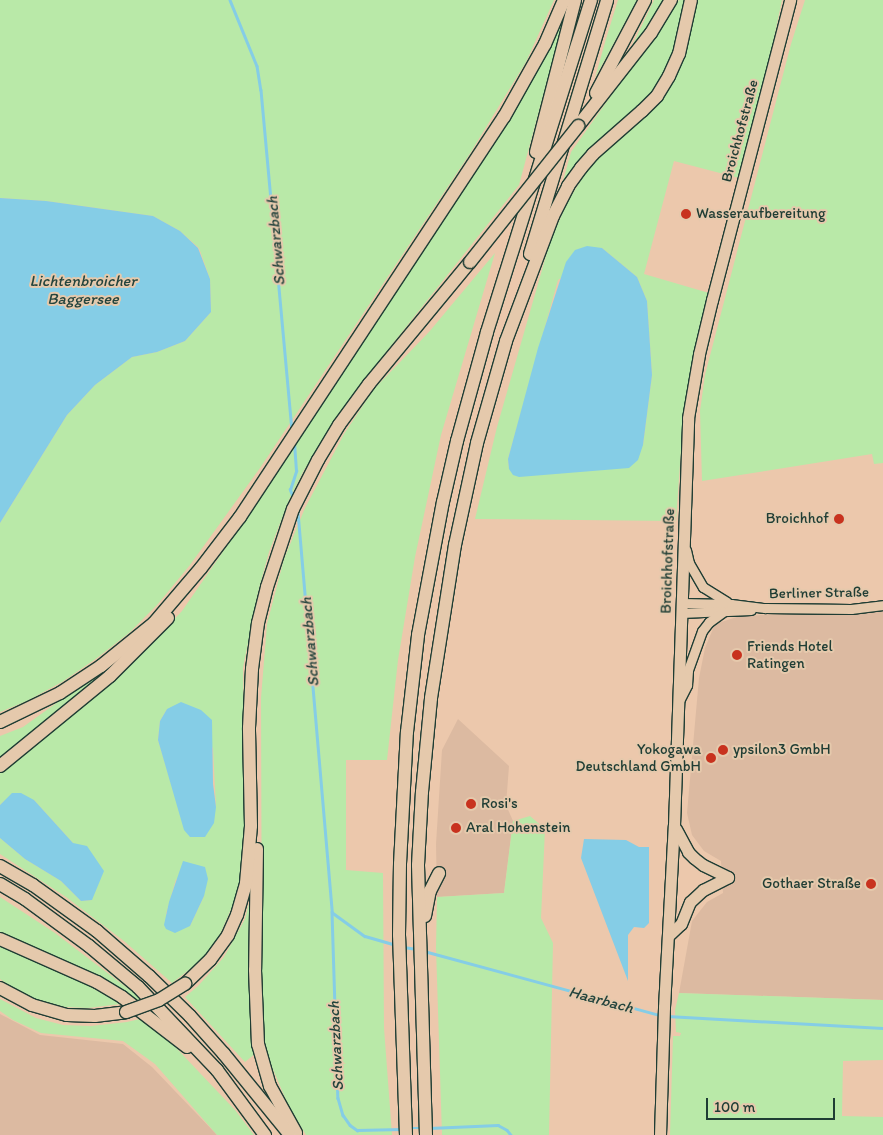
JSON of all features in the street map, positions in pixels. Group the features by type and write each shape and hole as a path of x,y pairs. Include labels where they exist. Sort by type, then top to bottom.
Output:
{"highway":[{"path":"0,722 60,693 101,666 154,623 202,568 240,517 504,117 544,44 564,0"},
{"path":"524,218 529,180 575,0"},
{"path":"406,1135 399,935 400,864 407,732 418,635 457,441 487,332 591,0"},
{"path":"506,341 534,239 607,0"},
{"path":"578,126 631,31 645,0"},
{"path":"0,988 32,1005 67,1015 95,1016 126,1012 159,1000 185,984 210,960 233,925 246,883 251,826 249,728 252,668 258,623 267,587 293,509 303,488 339,425 369,384 470,262 578,126 651,33 671,0"},
{"path":"422,935 418,856 431,698 462,511 490,391 543,240 568,186 594,154 656,96 679,54 691,0"},
{"path":"0,766 97,688 159,630 182,602 202,568"},
{"path":"251,826 258,855 255,970 258,1044 270,1086 297,1135"},
{"path":"0,866 33,885 97,931 149,976 190,1016 224,1054 290,1135"},
{"path":"426,1135 421,964 422,935 430,891 439,873"},
{"path":"0,884 25,899 89,946 124,975 186,1036 217,1070 265,1135"},
{"path":"0,939 68,968 112,991 150,1017 217,1070"}],"main road":[{"name":"Broichhofstraße","path":"660,1135 664,1007 670,935 688,418 699,354 790,0"},
{"path":"670,935 681,924 690,902 703,890 728,877 703,865 688,852 674,825"}],"street":[{"path":"684,542 689,563 697,579 716,597 732,604"},
{"name":"Berliner Straße","path":"681,608 732,604 756,608"},
{"name":"Berliner Straße","path":"681,608 723,612 756,608 851,609 883,605"},
{"path":"679,701 687,685 692,655 702,631 709,622 723,612"}],"shaded area":[{"path":"883,605 883,1000 679,993 692,921 707,902 723,893 721,861 704,851 692,835 687,813 699,678 705,648 715,624 737,617"},
{"path":"458,719 509,766 506,805 513,821 504,893 437,897 436,844 442,750"},
{"path":"0,1014 40,1035 123,1044 152,1067 217,1135 0,1135"}],"green space":[{"path":"0,0 554,0 526,62 469,155 260,468 190,565 157,605 129,633 97,658 62,682 27,701 0,712 0,523 67,415 95,385 132,357 157,352 185,341 211,312 210,279 199,248 180,231 153,216 46,201 0,198"},
{"path":"618,0 637,0 595,78 606,39"},
{"path":"654,0 668,0 631,51 630,50"},
{"path":"679,0 688,0 676,55 654,93 559,196 571,152"},
{"path":"697,0 782,0 771,52 739,178 674,161 644,274 709,293 684,408 676,521 475,519 497,427 550,242 567,203 586,172 611,145 684,57","holes":["602,248 637,277 647,301 652,375 643,445 509,469 508,459 558,280"]},
{"path":"805,0 883,0 883,463 874,464 872,454 702,481 700,411 705,375 791,44"},
{"path":"565,14 519,185 363,381 304,470 289,500 269,552 258,592 243,668 245,807 243,863 236,898 217,941 203,959 172,983 124,941 66,897 0,854 0,838 25,859 61,881 81,901 92,900 73,843 34,800 4,801 0,805 0,769 65,720 129,666 182,611 278,472 508,119 532,79","holes":["167,709 213,748 216,807 179,810 158,740 160,721","176,879 204,896 190,926 166,914"]},
{"path":"495,253 441,435 415,557 398,660 387,760 346,760 346,870 383,873 384,1028 392,1135 306,1135 289,1107 272,1067 265,1043 262,1000 261,698 267,624 284,559 305,508 344,434 374,389 429,332"},
{"path":"115,661 58,714 0,758 0,736 23,727"},
{"path":"530,816 545,829 541,918 553,943 549,1135 442,1135 436,948 437,897 504,893 513,821"},
{"path":"252,892 256,1053 245,1062 185,997 198,986 224,957 245,919"},
{"path":"0,897 55,933 143,1000 136,1002 0,932"},
{"path":"0,943 76,979 121,1004 88,1008 65,1007 39,1001 13,988 0,979"},
{"path":"679,993 883,1000 883,1060 843,1061 842,1116 883,1117 883,1135 670,1135 673,1036 680,1036 681,1033 676,1032 675,1010"},
{"path":"0,999 36,1018 63,1025 91,1026 144,1018 163,1034 235,1110 254,1135 217,1135 155,1064 123,1041 41,1033 13,1020 0,1011"}],"water":[{"name":"Lichtenbroicher Baggersee","path":"0,198 46,201 153,216 180,231 198,248 210,279 211,312 185,341 157,352 132,357 95,385 67,415 0,523"},
{"path":"587,246 602,248 637,277 647,301 652,375 643,445 638,460 629,468 519,477 513,475 509,469 508,459 538,348 566,262 575,250"},
{"path":"181,702 201,710 212,720 213,784 216,807 214,823 205,837 190,837 184,830 158,740 160,721 167,709"},
{"path":"12,793 21,793 34,800 73,843 87,846 104,871 92,900 81,901 61,881 25,859 0,838 0,805"},
{"path":"584,839 626,840 639,847 649,847 649,923 644,928 634,927 628,935 628,981 581,858"},
{"path":"183,861 205,867 208,879 204,896 190,926 175,933 166,929 164,925 169,902"}],"waterway":[{"name":"Schwarzbach","path":"230,0 257,66 261,90 292,429"},
{"name":"Schwarzbach","path":"293,498 290,490 296,471 294,444"},
{"name":"Schwarzbach","path":"298,512 332,912 338,1098 343,1115 350,1125 357,1130 401,1129"},
{"name":"Haarbach","path":"333,913 365,936 396,945"},
{"name":"Haarbach","path":"404,947 416,949"},
{"name":"Haarbach","path":"424,951 659,1015"},
{"name":"Haarbach","path":"667,1016 883,1028"},
{"name":"Schwarzbach","path":"429,1128 498,1125 507,1130 511,1135"},
{"name":"Schwarzbach","path":"409,1128 421,1128"}],"place":[{"name":"Wasseraufbereitung","path":"686,214"},
{"name":"Broichhof","path":"839,519"},
{"name":"Friends Hotel Ratingen","path":"737,655"},
{"name":"ypsilon3 GmbH","path":"723,750"},
{"name":"Yokogawa Deutschland GmbH","path":"711,758"},
{"name":"Rosi's","path":"471,804"},
{"name":"Aral Hohenstein","path":"456,828"},
{"name":"Gothaer Straße","path":"871,884"}]}
